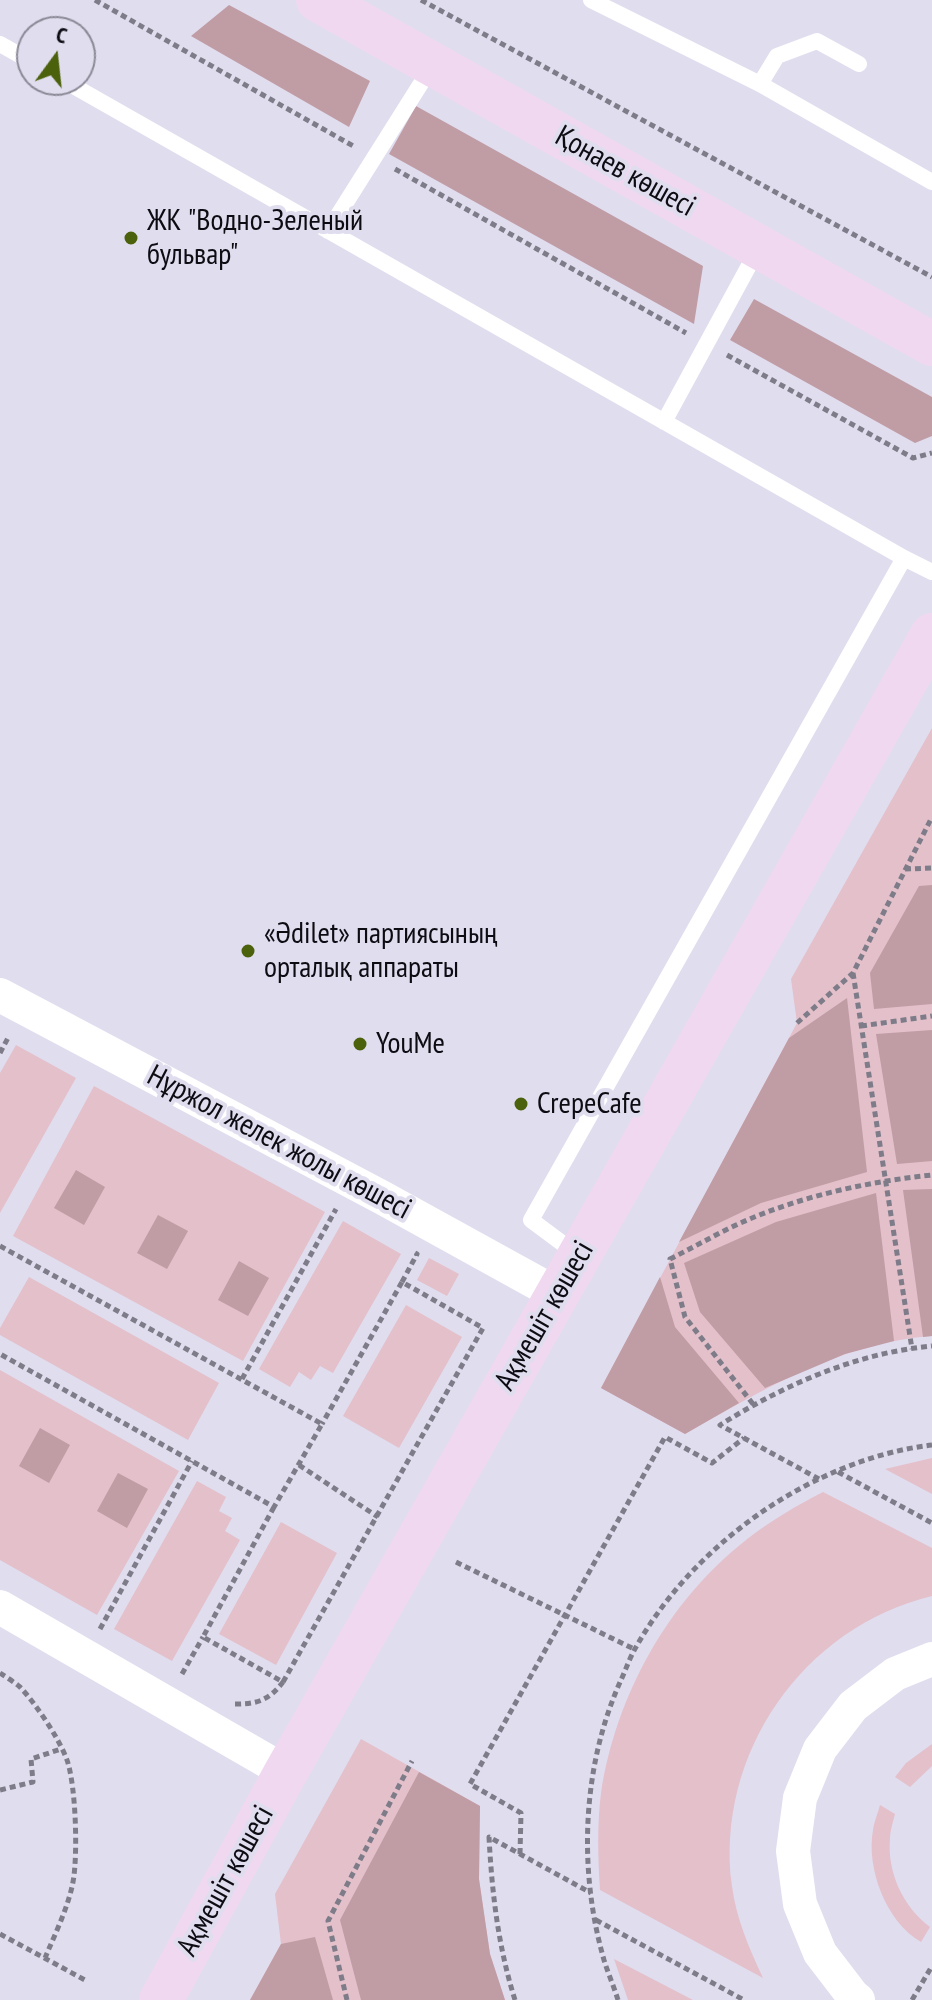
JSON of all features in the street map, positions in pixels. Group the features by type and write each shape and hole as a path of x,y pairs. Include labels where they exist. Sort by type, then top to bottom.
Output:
{"main road":[{"name":"Қонаев көшесі","path":"318,0 932,344"},
{"name":"Ақмешіт көшесі","path":"161,2000 286,1772 932,635"}],"street":[{"name":"Нұржол желек жолы көшесі","path":"0,995 557,1294"},
{"path":"0,1607 286,1772"},
{"path":"858,2000 820,1953 800,1904 793,1851 800,1798 820,1749 853,1706 895,1674 932,1659"}],"lane":[{"path":"591,0 760,84 932,182"},
{"path":"760,84 777,56 817,41 859,64"},
{"path":"328,231 433,64"},
{"path":"91,96 932,572"},
{"path":"664,422 759,248"},
{"path":"579,1256 531,1220 904,558"}],"path":[{"path":"95,0 913,458 932,453"},
{"path":"421,0 932,277"},
{"path":"797,1023 853,973 932,817"},
{"path":"905,869 932,868"},
{"path":"853,973 912,1349"},
{"path":"861,1026 932,1016"},
{"path":"753,1404 685,1317 670,1259 738,1224 811,1198 885,1180 932,1175"},
{"path":"242,1379 335,1209 349,1217"},
{"path":"0,1246 322,1424"},
{"path":"181,1677 417,1254 404,1246"},
{"path":"229,1704 250,1704 272,1696 283,1682 483,1328 402,1282"},
{"path":"820,1479 720,1425 753,1404 837,1367 932,1346"},
{"path":"0,1354 274,1507"},
{"path":"520,1854 521,1813 470,1784 665,1437 712,1463 744,1438"},
{"path":"618,2000 604,1959 591,1893 587,1854 589,1801 598,1749 613,1698 634,1649 663,1605 697,1565 736,1530 779,1500 837,1471 875,1457 932,1445"},
{"path":"99,1631 192,1461"},
{"path":"299,1465 388,1523"},
{"path":"837,1471 932,1523"},
{"path":"456,1562 634,1649"},
{"path":"203,1637 283,1682"},
{"path":"0,1673 19,1687 51,1729 67,1761 74,1802 73,1883 45,1958"},
{"path":"0,1790 33,1782 31,1759 61,1749"},
{"path":"347,2000 328,1921 412,1761"},
{"path":"515,2000 497,1929 489,1837 591,1893"},
{"path":"595,1920 744,2000"},
{"path":"0,1934 85,1980"},
{"path":"912,2000 932,1966"}],"shaded area":[{"path":"229,5 370,81 349,127 191,36"},
{"path":"416,106 703,266 694,324 389,154"},
{"path":"754,299 932,397 932,436 915,443 730,340"},
{"path":"932,728 932,1336 899,1340 835,1358 773,1385 685,1434 601,1388 797,1023 791,979"},
{"path":"932,885 932,1004 874,1009 870,973 919,886"},
{"path":"847,998 867,1172 761,1203 679,1242 789,1038"},
{"path":"932,1030 932,1161 897,1164 876,1034"},
{"path":"16,1045 76,1078 0,1213 0,1073"},
{"path":"94,1086 325,1212 243,1361 13,1236"},
{"path":"76,1170 105,1187 84,1225 54,1208"},
{"path":"932,1189 932,1336 923,1337 903,1190"},
{"path":"876,1193 894,1341 845,1354 765,1388 700,1312 684,1263 776,1222"},
{"path":"158,1215 188,1231 167,1269 137,1253"},
{"path":"343,1221 401,1254 333,1373 320,1366 311,1380 299,1372 290,1387 259,1369"},
{"path":"429,1258 459,1274 447,1296 417,1280"},
{"path":"239,1261 269,1278 248,1316 218,1300"},
{"path":"29,1277 219,1383 188,1440 0,1335 0,1328"},
{"path":"660,1277 675,1327 739,1403 685,1434 601,1388"},
{"path":"406,1305 462,1337 399,1448 343,1416"},
{"path":"0,1370 179,1471 97,1615 0,1560"},
{"path":"40,1428 70,1445 49,1483 19,1466"},
{"path":"932,1458 932,1494 885,1469"},
{"path":"118,1473 148,1489 127,1528 97,1511"},
{"path":"197,1481 226,1497 219,1511 232,1518 225,1531 240,1540 172,1661 114,1629"},
{"path":"823,1492 932,1548 932,1596 886,1612 844,1636 808,1667 777,1703 754,1744 738,1789 730,1837 734,1898 748,1944 763,1978 600,1890 598,1842 601,1793 619,1721 650,1653 669,1622 692,1592 746,1540 783,1514"},
{"path":"281,1522 337,1553 276,1665 219,1634"},
{"path":"361,1739 480,1806 479,1879 490,1954 505,2000 250,2000 281,1944 275,1894"},
{"path":"932,1744 932,1766 910,1787 895,1777 906,1763"},
{"path":"419,1772 480,1806 479,1879 490,1954 505,2000 361,2000 340,1920"},
{"path":"880,1805 895,1814 890,1833 894,1876 912,1909 930,1927 921,1942 909,1933 889,1908 876,1877 872,1845"},
{"path":"315,1937 333,2000 250,2000 281,1944"},
{"path":"614,1959 693,2000 628,2000"}],"place":[{"name":"ЖК \"Водно-Зеленый бульвар\"","path":"131,238"},
{"name":"«Әdilet» партиясының орталық аппараты","path":"248,951"},
{"name":"YouMe","path":"360,1044"},
{"name":"CrepeCafe","path":"521,1104"}]}
